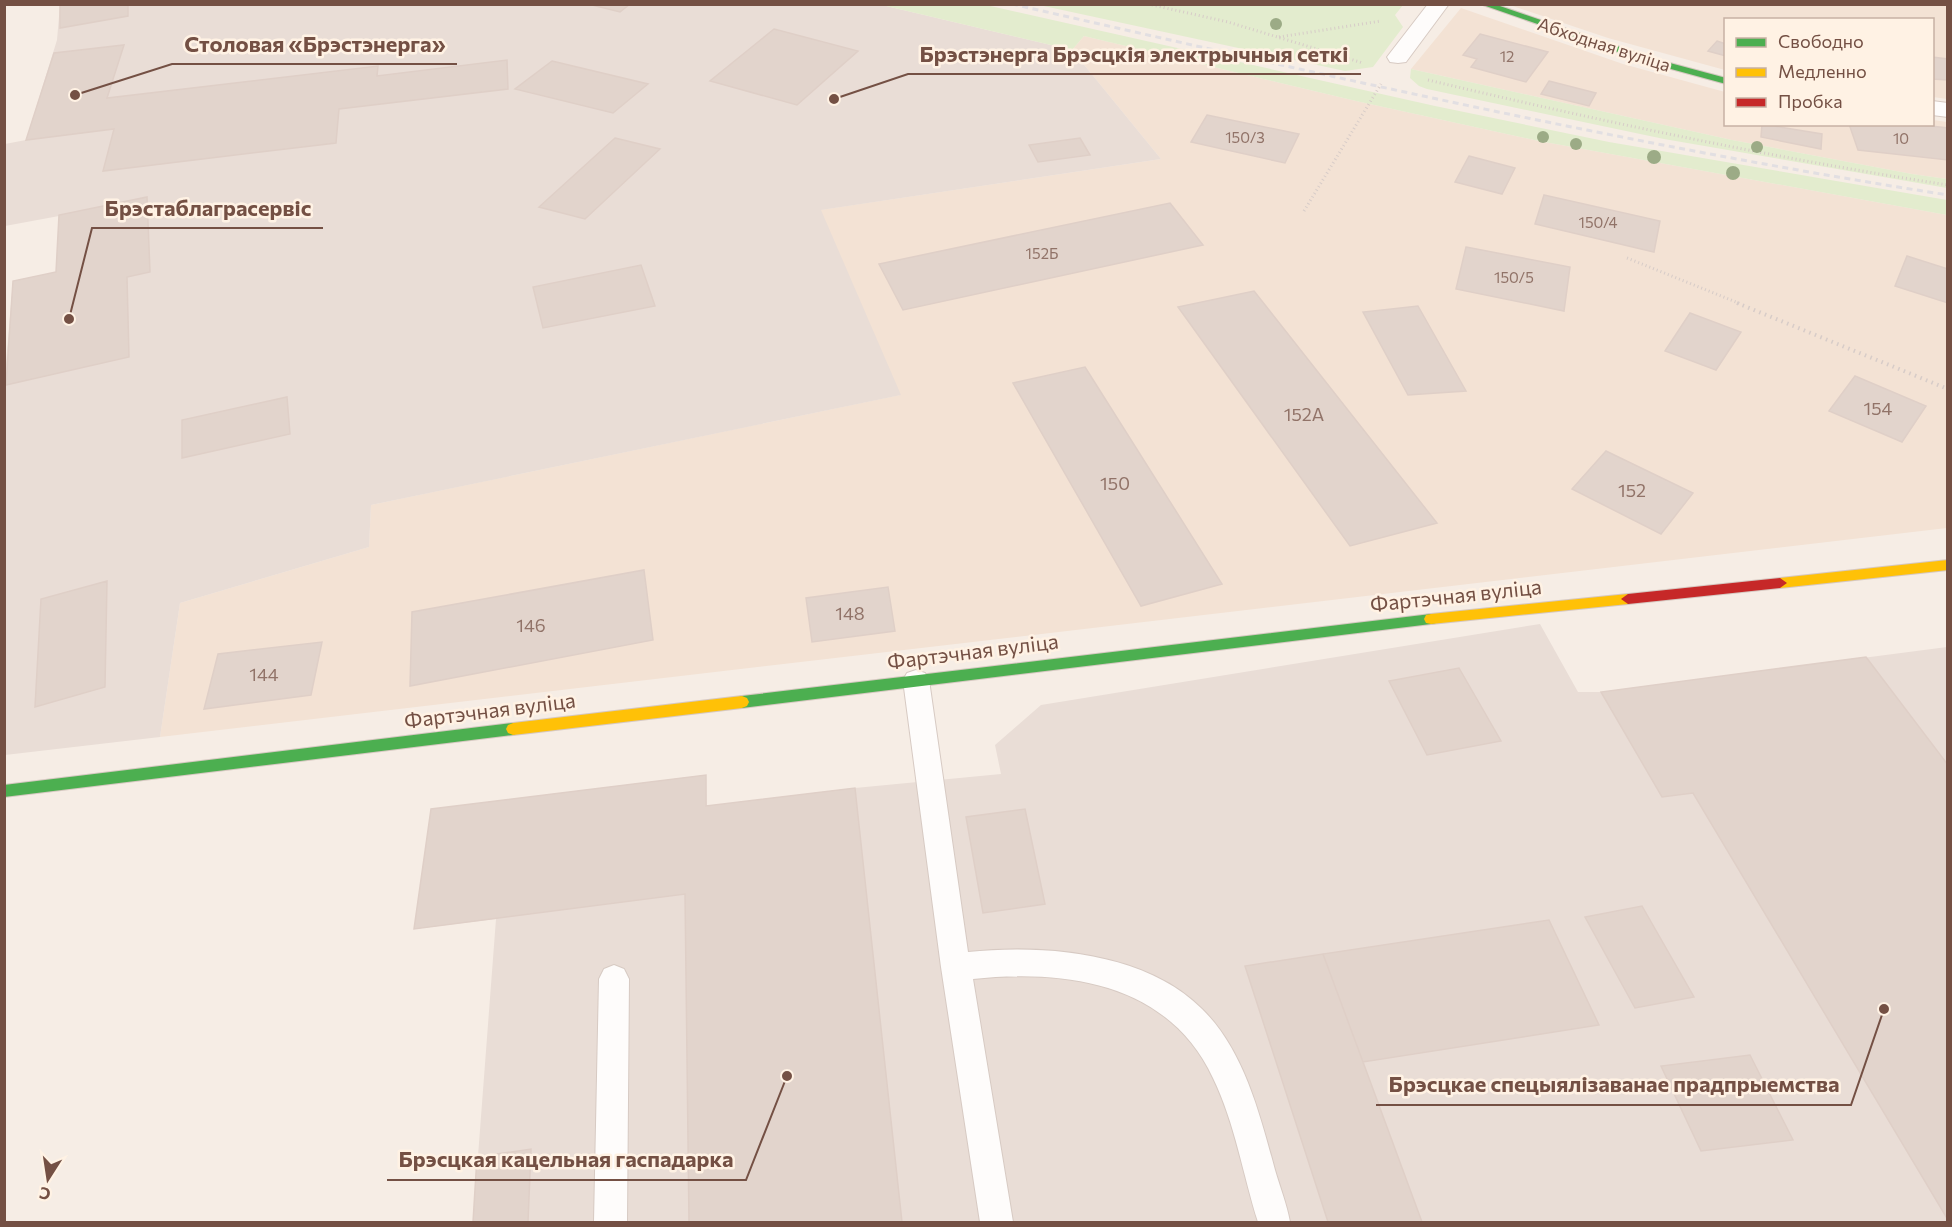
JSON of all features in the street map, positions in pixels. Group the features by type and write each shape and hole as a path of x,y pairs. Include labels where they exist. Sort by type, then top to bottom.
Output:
{"street":[{"path":"1394,64 1439,4"},
{"name":"Абходная вуліца","path":"1484,4 1652,62 1724,81"},
{"name":"Фартэчная вуліца","path":"4,791 1358,627 1947,565"}],"lane":[{"path":"916,680 956,967 996,1222"},
{"path":"956,967 988,962 1023,961 1061,964 1097,971 1133,981 1164,998 1192,1018 1212,1044 1227,1073 1274,1222"},
{"path":"610,1222 614,979"}],"path":[{"path":"1148,4 1228,22 1278,37 1665,133 1788,158 1947,185"},
{"path":"1278,37 1378,21 1425,22"},
{"path":"1304,211 1394,64"},
{"path":"1627,258 1947,389"}],"shaded area":[{"path":"60,5 882,5 1072,50 1161,159 821,210 901,395 371,505 369,547 180,603 160,737 5,755 4,386 13,281 56,272 59,216 5,226 5,144 26,140 57,40"},
{"path":"1510,5 1947,5 1947,99 1934,97 1934,18 1724,18 1724,70 1608,38"},
{"path":"1461,8 1623,64 1724,92 1724,126 1934,126 1934,120 1947,122 1947,179 1732,140 1411,69"},
{"path":"1084,36 1356,101 1539,141 1947,215 1947,528 160,737 180,603 369,547 371,505 900,395 820,210 1161,159 1072,50"},
{"path":"1540,624 1578,692 1601,692 1947,647 1947,1222 473,1222 496,919 414,929 431,809 706,775 707,806 855,788 1001,774 995,745 1041,705"}],"green space":[{"path":"882,5 986,5 1435,106 1609,142 1947,200 1947,215 1539,141 1356,101 1084,36 1072,50"},
{"path":"1039,5 1403,5 1395,15 1403,27 1373,67 1345,71"},
{"path":"1411,69 1732,140 1947,179 1947,188 1664,139 1427,89 1419,86 1410,78"}],"building":[{"path":"60,4 128,4 128,16 60,28"},
{"path":"588,4 630,4 620,12"},
{"path":"774,29 858,51 797,105 710,81"},
{"path":"1480,34 1548,52 1526,82 1471,67 1477,59 1463,55"},
{"path":"1717,41 1724,43 1724,55 1708,51"},
{"path":"124,45 107,98 378,66 377,76 507,60 508,89 339,109 336,143 103,171 114,129 26,140 54,53"},
{"path":"1934,57 1948,59 1948,80 1934,79"},
{"path":"552,61 648,84 613,113 515,89"},
{"path":"1549,81 1596,93 1589,106 1541,94"},
{"path":"1207,115 1299,134 1285,163 1191,142"},
{"path":"1762,126 1822,134 1821,149 1761,137"},
{"path":"1850,126 1948,128 1948,160 1858,150"},
{"path":"615,138 660,149 585,219 539,207"},
{"path":"1080,138 1090,155 1038,162 1029,145"},
{"path":"1469,156 1515,168 1502,194 1455,182"},
{"path":"1544,195 1660,221 1654,252 1535,224"},
{"path":"147,197 150,272 127,277 129,357 6,385 13,281 56,272 59,215"},
{"path":"1170,203 1203,245 903,310 879,264"},
{"path":"1466,247 1570,267 1564,311 1456,289"},
{"path":"1907,256 1948,269 1948,303 1895,286"},
{"path":"641,265 655,306 543,328 533,287"},
{"path":"1254,291 1437,523 1350,546 1178,307"},
{"path":"1418,306 1466,391 1408,395 1363,312"},
{"path":"1690,313 1741,332 1716,370 1665,351"},
{"path":"1085,367 1222,584 1141,606 1013,383"},
{"path":"1855,376 1926,406 1902,442 1829,411"},
{"path":"287,397 290,434 182,458 182,420"},
{"path":"1606,451 1693,493 1661,534 1572,489"},
{"path":"644,570 653,640 410,686 412,612"},
{"path":"107,581 105,687 35,707 41,599"},
{"path":"888,587 895,631 812,642 806,598"},
{"path":"322,642 311,695 204,709 218,654"},
{"path":"1866,657 1948,765 1948,1220 1693,793 1662,797 1601,692"},
{"path":"1459,668 1501,741 1427,755 1389,681"},
{"path":"706,775 706,806 855,788 902,1222 689,1222 685,894 414,929 431,809"},
{"path":"1025,809 1045,904 983,913 966,817"},
{"path":"1642,906 1694,997 1635,1008 1585,917"},
{"path":"1549,920 1599,1025 1363,1062 1323,954"},
{"path":"1323,954 1422,1222 1328,1222 1245,966"},
{"path":"1750,1055 1793,1140 1701,1151 1661,1066"},
{"path":"531,1149 528,1222 473,1222 477,1157"}],"railway":[{"path":"1012,4 1362,83 1595,132 1830,176 1948,195"}],"traffic: fast":[{"path":"1484,4 1652,61 1724,80"},
{"path":"742,702 1431,619"},
{"path":"4,791 513,729"}],"traffic: slow":[{"path":"1780,583 1948,565"},
{"path":"1431,619 1628,599"},
{"path":"513,729 742,702"}],"traffic: jam":[{"path":"1628,599 1780,583"}],"place":[{"name":"Столовая «Брэстэнерга»","path":"75,95"},
{"name":"Брэстэнерга Брэсцкія электрычныя сеткі","path":"834,99"},
{"name":"Брэстаблаграсервіс","path":"69,319"},
{"name":"Брэсцкае спецыялізаванае прадпрыемства","path":"1884,1009"},
{"name":"Брэсцкая кацельная гаспадарка","path":"787,1076"}]}
